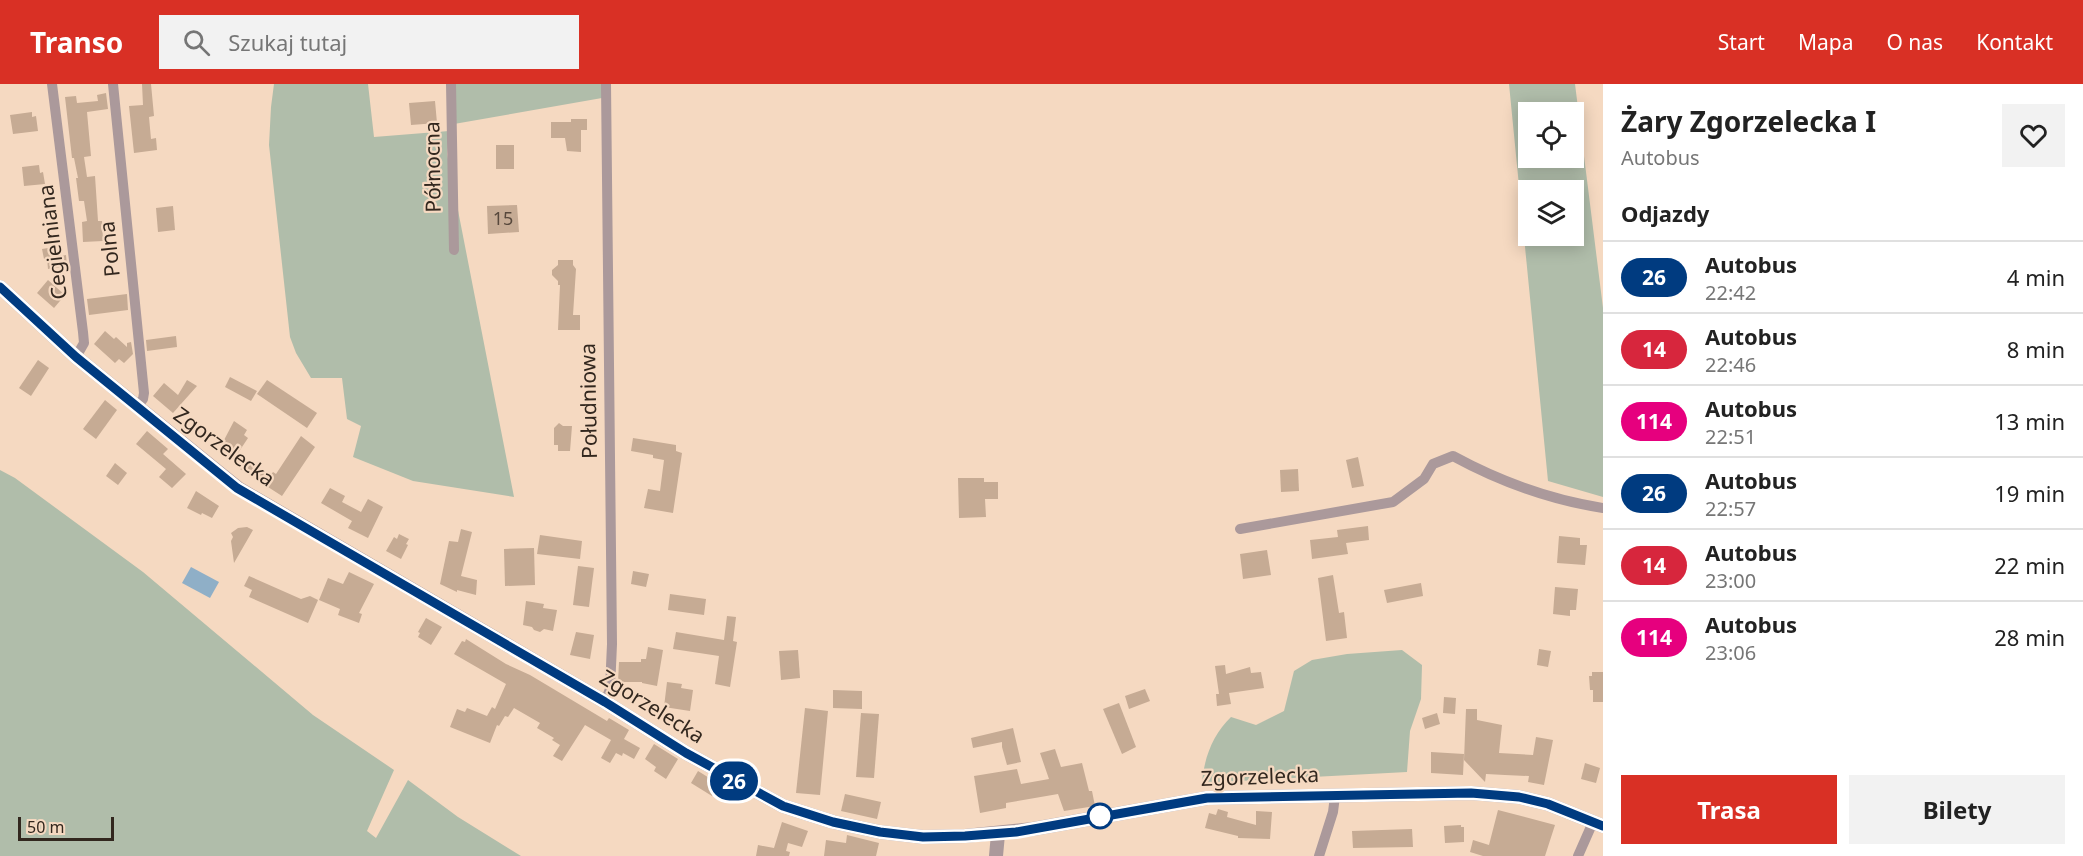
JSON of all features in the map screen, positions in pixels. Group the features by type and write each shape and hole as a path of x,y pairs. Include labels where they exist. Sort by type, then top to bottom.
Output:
{"street":[{"name":"Cegielniana","path":"52,84 84,343 76,357"},
{"name":"Polna","path":"113,84 144,393 137,408"},
{"name":"Północna","path":"451,84 453,250"},
{"name":"Południowa","path":"605,702 609,689 612,644 606,84"},
{"name":"Zgorzelecka","path":"0,287 76,357 237,488 605,702 686,753 783,806 833,822 880,832 923,837 998,834 1207,798 1471,793 1519,797 1548,804 1598,824"},
{"path":"1240,529 1393,502 1424,479 1433,464 1453,456 1479,470 1548,496 1603,508"},
{"path":"1319,856 1333,812 1335,796"},
{"path":"1578,856 1598,824"},
{"path":"996,856 998,834"}],"green space":[{"path":"274,84 368,84 374,137 449,131 447,154 514,497 413,481 353,457 361,426 347,419 342,378 311,378 296,353 290,337 269,145"},
{"path":"455,84 602,84 602,98 454,124"},
{"path":"1509,84 1575,84 1577,102 1518,102 1518,168 1584,168 1584,156 1603,308 1603,497 1548,481 1525,246 1584,246 1584,180 1518,180"},
{"path":"0,470 15,478 143,572 313,715 394,770 367,831 376,838 408,780 458,817 521,856 0,856"},
{"path":"1402,650 1422,665 1421,699 1410,731 1407,772 1202,783 1205,765 1219,731 1231,717 1256,725 1284,711 1294,671 1312,660 1347,654"}],"water":[{"path":"191,567 219,582 210,598 182,583"}],"building":[{"path":"142,84 151,84 154,116 149,117 151,139 156,138 157,150 134,153 129,106 143,105"},
{"path":"106,93 108,109 87,112 91,156 84,157 87,177 95,176 98,221 102,221 103,241 83,242 82,222 87,221 84,201 79,201 76,178 78,178 74,158 72,158 65,97 76,96 77,103 98,101 97,95"},
{"path":"435,101 437,123 411,125 409,103"},
{"path":"32,112 32,117 36,116 38,131 13,134 10,115"},
{"path":"571,119 587,119 587,130 581,130 581,152 567,151 565,138 551,138 551,122 571,122"},
{"path":"496,145 514,145 514,169 496,169"},
{"path":"39,165 45,184 24,186 22,167"},
{"path":"517,205 519,232 488,234 487,206"},
{"path":"173,206 175,230 158,232 156,208"},
{"path":"60,246 61,256 66,255 67,266 48,269 47,258 44,259 42,249"},
{"path":"558,260 573,260 576,269 573,315 580,315 580,330 558,330 560,285 552,275 552,270 558,265"},
{"path":"48,280 65,295 54,308 37,293"},
{"path":"127,294 128,310 89,315 87,299"},
{"path":"105,331 127,347 127,343 131,342 133,354 124,363 119,359 115,363 94,344"},
{"path":"176,336 177,347 147,351 146,340"},
{"path":"38,360 49,368 31,396 19,388"},
{"path":"230,377 257,391 251,401 225,387"},
{"path":"187,380 197,386 173,413 153,396 164,383 178,395"},
{"path":"267,380 317,413 307,428 257,394"},
{"path":"105,400 117,410 96,439 83,429"},
{"path":"234,421 247,430 244,435 248,438 238,453 223,442"},
{"path":"559,423 563,426 572,426 570,451 558,451 558,445 554,445 554,428"},
{"path":"147,431 168,449 163,454 186,474 172,488 159,477 166,469 136,444"},
{"path":"301,436 315,447 282,496 240,469 246,460 270,476 273,472 276,474"},
{"path":"633,438 676,445 676,451 682,453 673,513 644,508 648,489 660,491 664,460 653,458 653,455 631,451"},
{"path":"1358,457 1364,486 1352,488 1346,460"},
{"path":"115,463 127,473 118,485 106,476"},
{"path":"1298,469 1299,491 1281,492 1280,470"},
{"path":"958,478 984,478 984,482 998,482 998,499 985,499 986,517 959,518"},
{"path":"330,488 345,496 342,502 361,512 368,499 383,507 368,538 348,528 352,521 321,503"},
{"path":"196,491 219,506 212,518 187,508"},
{"path":"1368,526 1369,540 1346,543 1348,554 1312,559 1310,540 1338,537 1337,530"},
{"path":"247,527 253,530 234,563 231,533 238,528"},
{"path":"461,529 472,532 461,576 477,580 476,595 457,590 457,592 440,584 449,541 458,542"},
{"path":"399,534 409,539 401,559 386,551 394,537 397,539"},
{"path":"540,535 582,541 580,559 537,554"},
{"path":"1559,536 1580,538 1580,545 1587,545 1585,565 1557,563"},
{"path":"534,548 535,585 505,586 504,549"},
{"path":"1267,550 1271,575 1243,579 1240,554"},
{"path":"578,566 594,568 589,607 573,605"},
{"path":"633,571 649,574 646,587 631,584"},
{"path":"349,572 374,584 359,613 362,614 359,623 338,615 340,609 319,600 328,578 343,584"},
{"path":"1333,575 1339,613 1344,612 1347,638 1326,641 1318,578"},
{"path":"249,576 301,599 310,596 318,600 308,623 249,597 252,590 244,586"},
{"path":"1421,583 1423,596 1387,603 1384,590"},
{"path":"1555,587 1578,589 1576,610 1570,610 1570,616 1553,614"},
{"path":"670,594 706,599 704,615 668,610"},
{"path":"526,601 544,604 543,608 557,610 553,631 544,629 540,632 523,625"},
{"path":"727,616 736,617 733,641 737,642 730,687 715,684 719,656 673,649 676,632 724,640"},
{"path":"426,618 442,627 431,645 418,637 420,633 418,632"},
{"path":"576,632 594,635 590,659 570,655"},
{"path":"466,639 607,721 609,718 629,730 624,739 640,748 634,759 623,753 622,756 616,753 610,763 601,758 611,740 585,725 562,761 553,756 560,745 552,740 554,738 537,728 540,723 514,708 499,726 497,725 490,743 450,727 457,709 465,712 467,708 487,716 492,707 495,709 506,684 454,654 462,641 465,642"},
{"path":"648,647 663,650 657,686 642,682 618,682 619,662 641,662 641,659 646,659"},
{"path":"1539,649 1551,651 1548,667 1537,665"},
{"path":"798,650 800,678 781,680 779,651"},
{"path":"1225,665 1226,674 1250,667 1251,673 1261,672 1264,688 1229,693 1231,704 1217,706 1216,694 1219,694 1215,666"},
{"path":"1592,672 1603,672 1603,702 1593,702 1593,690 1590,690 1589,676 1592,676"},
{"path":"667,682 682,684 681,688 693,690 690,711 664,707"},
{"path":"1145,689 1150,701 1129,709 1125,696"},
{"path":"833,690 862,691 862,709 833,708"},
{"path":"1444,697 1456,698 1455,714 1443,713"},
{"path":"1119,703 1136,747 1122,754 1103,709"},
{"path":"805,708 828,711 820,795 796,793"},
{"path":"1466,709 1477,709 1477,720 1502,725 1499,753 1533,755 1536,737 1553,740 1544,785 1528,782 1529,776 1486,774 1485,782 1464,760"},
{"path":"861,713 879,714 874,778 856,777"},
{"path":"1437,713 1440,724 1425,729 1422,718"},
{"path":"1013,728 1021,762 1007,765 1002,742 973,748 971,738"},
{"path":"654,744 678,759 666,779 654,771 656,767 645,759"},
{"path":"1055,749 1061,767 1082,763 1095,806 1064,811 1058,794 1006,803 1006,808 980,813 974,776 1017,769 1021,784 1049,779 1040,753"},
{"path":"1431,752 1464,754 1463,775 1431,773"},
{"path":"1585,763 1600,768 1596,783 1581,779"},
{"path":"698,771 719,784 712,796 691,783"},
{"path":"845,794 881,802 877,819 841,811"},
{"path":"1218,809 1228,812 1227,817 1256,825 1256,811 1272,812 1270,839 1238,838 1238,836 1205,828 1209,813 1216,815"},
{"path":"1498,810 1555,825 1545,856 1483,856 1470,852 1473,840 1489,845"},
{"path":"782,822 808,831 802,847 788,843 786,851 790,852 789,856 756,856 758,845 774,848"},
{"path":"1461,825 1464,827 1464,842 1445,843 1444,826"},
{"path":"1412,829 1413,847 1353,848 1352,831"},
{"path":"847,835 879,843 876,856 824,856 826,840 846,843"}],"bus line":[{"name":"26","path":"0,287 76,357 237,488 605,702 686,753 783,806 833,822 880,832 923,837 1016,832 1207,798 1471,793 1519,797 1548,804 1603,826"}]}
